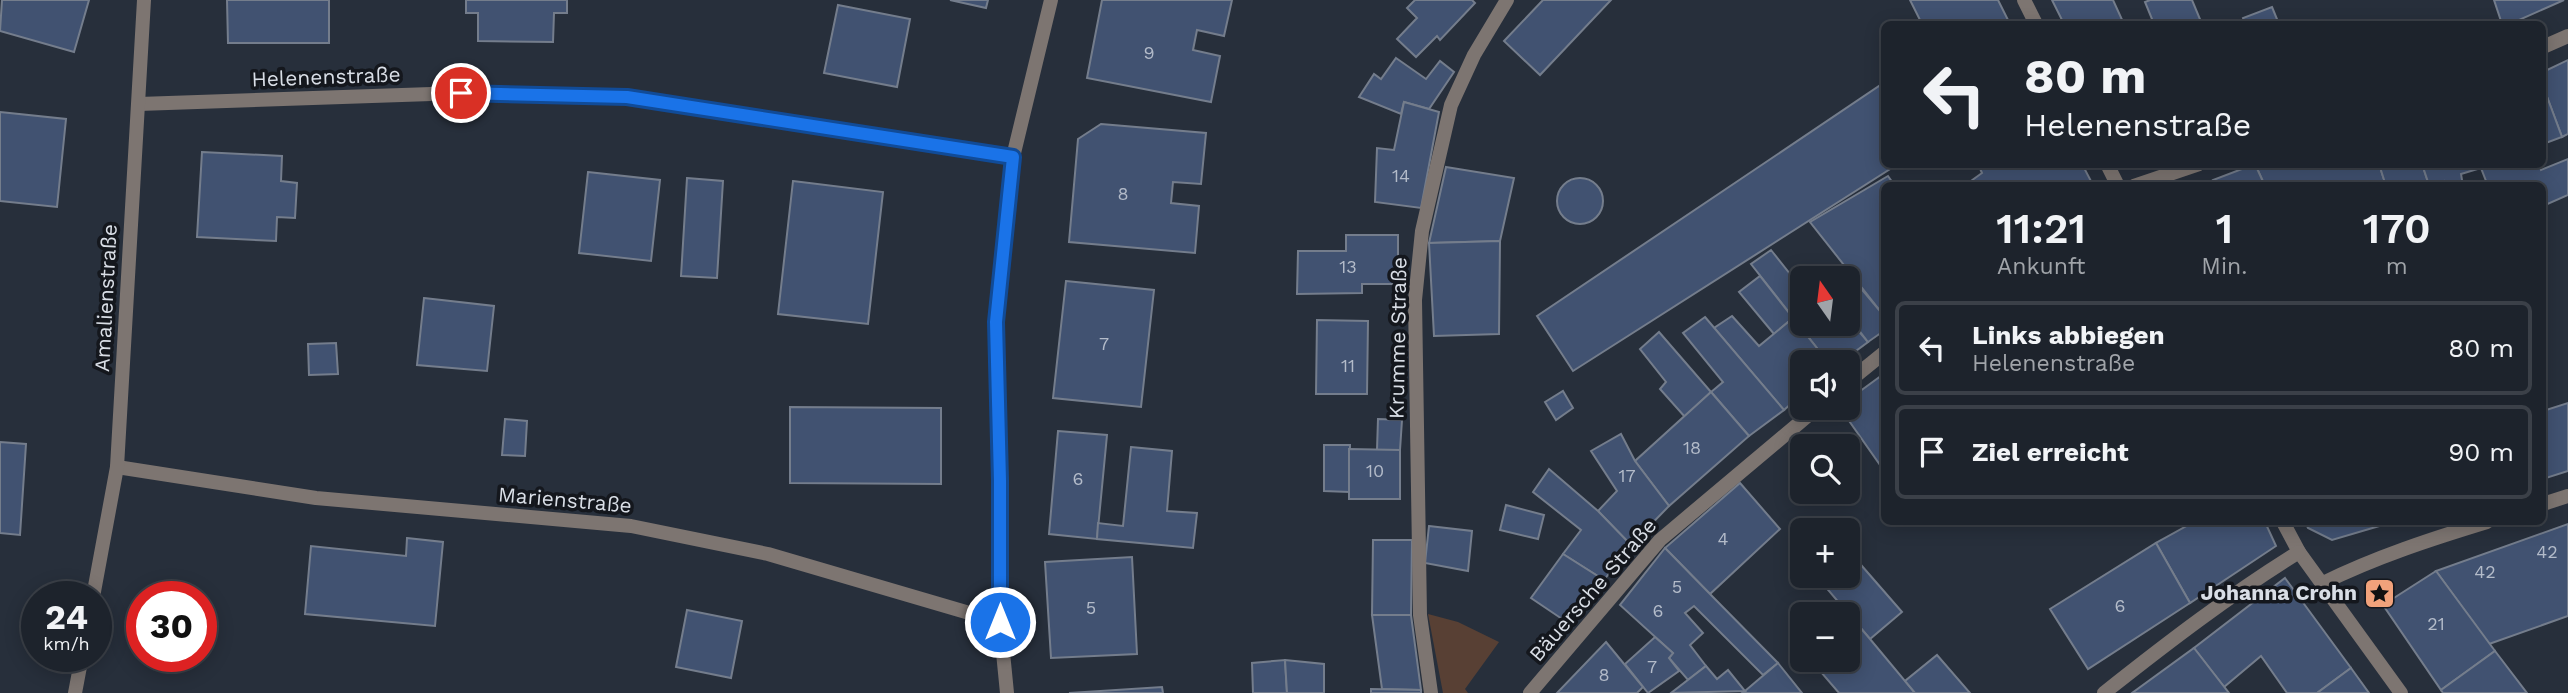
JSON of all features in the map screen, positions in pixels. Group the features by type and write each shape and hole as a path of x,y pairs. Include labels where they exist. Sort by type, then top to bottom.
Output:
{"street":[{"name":"Amalienstraße","path":"96,581 117,467 144,0"},
{"path":"1007,693 1000,622 996,322 1013,157 1051,0"},
{"name":"Krumme Straße","path":"1431,693 1420,615 1416,300 1422,231 1451,105 1474,55 1507,0"},
{"path":"2024,0 2034,21"},
{"path":"2546,46 2568,36"},
{"name":"Helenenstraße","path":"139,104 461,93 627,97 1013,157"},
{"path":"2146,182 2187,168"},
{"path":"1860,372 1881,355"},
{"name":"Bäuersche Straße","path":"1530,693 1660,540 1803,420"},
{"name":"Marienstraße","path":"117,467 316,498 631,526 768,554 1000,622"},
{"path":"2546,503 2568,496"},
{"path":"2285,525 2299,552 2401,693"},
{"path":"2323,583 2357,566 2420,542 2477,525"},
{"path":"2104,693 2171,640 2299,552"},
{"path":"75,693 79,672"}],"shaded area":[{"path":"1428,614 1458,622 1499,642 1465,689 1468,693 1443,693"}],"building":[{"path":"2,0 89,0 74,52 0,31"},
{"path":"227,0 329,0 329,43 228,43"},
{"path":"466,0 567,0 567,13 554,13 553,42 478,41 478,13 466,13"},
{"path":"950,0 988,0 986,8"},
{"path":"1102,0 1232,0 1224,36 1197,30 1193,50 1220,56 1211,102 1087,78"},
{"path":"1415,0 1472,0 1475,3 1440,40 1437,36 1416,57 1397,39 1417,18 1407,8"},
{"path":"1543,0 1611,0 1540,75 1504,41"},
{"path":"1910,0 1998,0 2008,21 1920,21"},
{"path":"2052,0 2113,0 2123,21 2062,21"},
{"path":"2192,0 2201,21 2153,21 2145,2"},
{"path":"2494,0 2564,0 2517,21 2501,21"},
{"path":"838,5 910,19 897,87 824,73"},
{"path":"2272,7 2278,21 2244,21 2243,18"},
{"path":"1396,58 1426,79 1440,61 1454,72 1429,109 1404,102 1401,114 1359,97 1374,74 1381,79"},
{"path":"2568,60 2568,134 2562,137 2546,94 2546,71"},
{"path":"1881,85 1881,168 1892,168 1573,371 1537,316"},
{"path":"2546,94 2562,137 2546,143"},
{"path":"1404,102 1439,112 1421,208 1375,202 1377,148 1394,150"},
{"path":"0,112 66,119 57,207 0,201"},
{"path":"1101,124 1206,133 1201,184 1173,182 1171,203 1199,206 1195,253 1069,242 1078,139"},
{"path":"202,152 282,156 281,181 297,183 295,218 277,217 276,241 197,237"},
{"path":"2568,159 2568,195 2546,205 2546,182 2486,182 2481,168 2541,170"},
{"path":"1446,167 1514,178 1500,241 1429,243"},
{"path":"1980,168 2084,168 2091,182 1970,182 1982,173"},
{"path":"2244,168 2257,168 2263,182 2214,182 2213,180"},
{"path":"2257,168 2380,168 2385,182 2263,182"},
{"path":"2380,168 2423,168 2428,182 2385,182"},
{"path":"2423,168 2481,168 2461,174 2462,182 2428,182"},
{"path":"588,172 660,180 651,261 579,253"},
{"path":"1888,176 1892,182 1881,182 1881,312 1860,285 1860,266 1845,266 1810,222"},
{"path":"687,178 723,181 717,278 681,276"},
{"path":"1580,178 1596,185 1603,201 1596,217 1580,224 1564,217 1557,201 1564,185"},
{"path":"793,181 883,192 868,324 778,314"},
{"path":"1346,235 1398,235 1398,284 1362,284 1362,293 1297,294 1298,251 1346,251"},
{"path":"1500,241 1499,334 1434,336 1429,243"},
{"path":"1771,250 1790,274 1790,314 1751,264"},
{"path":"1760,276 1790,314 1790,321 1774,334 1739,292"},
{"path":"1066,281 1154,290 1141,407 1053,398"},
{"path":"1860,287 1881,312 1881,333 1868,342 1860,332"},
{"path":"424,298 494,306 487,371 417,365"},
{"path":"1732,316 1759,346 1790,320 1790,336 1807,336 1818,350 1790,350 1790,405 1784,410 1714,328"},
{"path":"1705,317 1784,410 1749,436 1711,392 1723,382 1683,333"},
{"path":"1317,320 1368,321 1367,394 1316,394"},
{"path":"1659,332 1711,392 1685,417 1660,389 1666,382 1640,349"},
{"path":"1860,333 1868,342 1857,350 1819,350 1808,336 1860,336"},
{"path":"336,343 338,374 309,375 308,344"},
{"path":"1881,376 1881,466 1848,420 1860,420 1860,391"},
{"path":"1563,391 1573,408 1556,420 1545,402"},
{"path":"1711,392 1749,436 1669,506 1635,461"},
{"path":"2568,403 2568,471 2546,478 2546,410"},
{"path":"790,407 941,408 941,484 790,483"},
{"path":"505,419 527,421 525,456 502,455"},
{"path":"1378,419 1402,420 1400,450 1377,450"},
{"path":"1058,431 1107,435 1097,539 1049,534"},
{"path":"1621,434 1635,461 1669,506 1631,545 1598,511 1617,491 1591,451"},
{"path":"0,442 26,444 20,535 0,533"},
{"path":"1324,445 1350,445 1349,492 1324,491"},
{"path":"1131,447 1172,451 1167,511 1197,513 1193,548 1097,539 1098,523 1123,526"},
{"path":"1349,449 1400,450 1400,499 1349,499"},
{"path":"1549,469 1598,511 1631,545 1604,580 1563,554 1581,530 1533,492"},
{"path":"1740,483 1780,529 1710,594 1665,548"},
{"path":"1506,505 1544,515 1538,539 1500,530"},
{"path":"2568,524 2568,616 2489,644 2436,571"},
{"path":"2188,525 2266,525 2276,546 2190,603 2156,543"},
{"path":"2306,525 2383,525 2332,540"},
{"path":"1429,526 1472,531 1468,571 1425,563"},
{"path":"407,538 443,542 435,626 305,614 311,546 406,556"},
{"path":"1373,540 1412,540 1411,615 1372,615"},
{"path":"2156,543 2190,603 2088,669 2050,609"},
{"path":"1665,548 1778,663 1763,675 1694,606 1685,613 1703,633 1690,645 1706,666 1688,680 1669,658 1673,653 1620,605"},
{"path":"1563,554 1604,580 1571,625 1531,598"},
{"path":"1132,557 1137,654 1051,658 1045,562"},
{"path":"1860,564 1902,612 1870,639 1860,627 1860,602 1838,602 1826,588 1860,588"},
{"path":"2436,571 2495,651 2441,690 2383,605"},
{"path":"2285,578 2351,668 2317,693 2287,693 2261,656 2224,687 2194,648"},
{"path":"687,610 742,621 731,678 676,667"},
{"path":"1372,615 1411,615 1421,690 1382,689"},
{"path":"1860,627 1915,693 1839,693 1821,672 1860,672"},
{"path":"1655,637 1673,653 1669,658 1679,671 1648,693 1625,664"},
{"path":"1606,642 1643,687 1637,693 1557,693"},
{"path":"2194,648 2229,693 2132,693"},
{"path":"2495,651 2527,693 2443,693 2441,690"},
{"path":"1937,655 1970,693 1915,693 1905,681"},
{"path":"1285,660 1287,693 1253,693 1252,663"},
{"path":"1285,660 1324,664 1324,693 1287,693"},
{"path":"1778,663 1802,693 1742,693 1745,691"},
{"path":"1706,666 1717,679 1728,670 1745,691 1671,693"},
{"path":"2351,668 2369,693 2317,693"},
{"path":"1162,687 1163,693 1069,693"},
{"path":"1371,689 1421,690 1421,693 1371,693"}],"place":[{"name":"Johanna Crohn","path":"2380,593"}],"route":[{"path":"461,93 627,97 1013,157 996,322 1000,622"}]}
